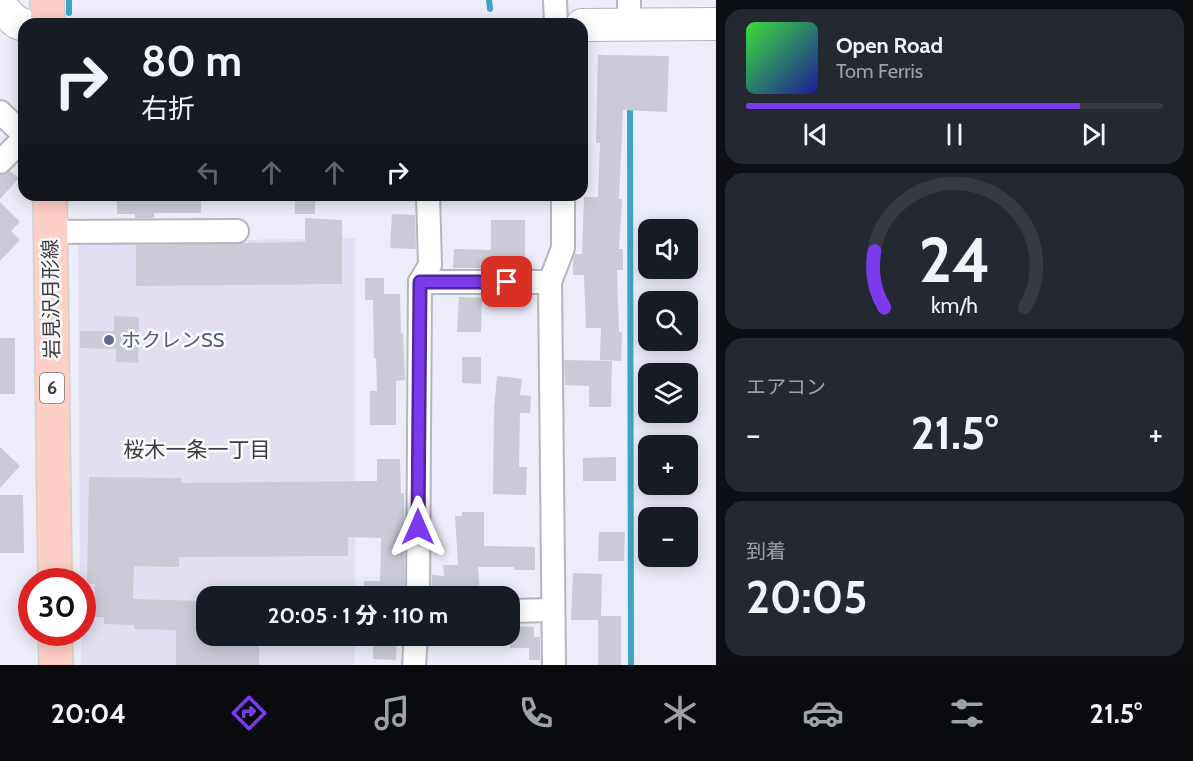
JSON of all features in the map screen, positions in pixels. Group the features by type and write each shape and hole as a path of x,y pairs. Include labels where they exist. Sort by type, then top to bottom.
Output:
{"main road":[{"path":"47,0 48,18"},
{"name":"岩見沢月形線","path":"50,201 55,568"},
{"path":"55,646 56,665"}],"street":[{"path":"555,0 556,18"},
{"path":"0,6 18,23"},
{"path":"588,24 629,13 716,24"},
{"path":"0,112 18,130"},
{"path":"0,162 18,142"},
{"path":"418,586 420,282 430,265 428,201"},
{"path":"554,665 550,282 563,248 563,201"},
{"path":"50,232 237,231"},
{"path":"420,282 550,282"},
{"path":"520,611 553,610"},
{"path":"414,665 415,646"}],"shaded area":[{"path":"355,238 355,586 196,586 196,646 355,646 354,665 81,665 81,646 96,646 96,568 80,568 78,243"}],"building":[{"path":"598,55 669,56 667,112 623,110 619,249 623,249 623,270 617,270 619,332 622,332 621,361 600,360 601,328 586,328 584,275 573,275 575,254 582,254 584,201 588,201 588,197 598,197 600,143 596,143"},
{"path":"10,171 18,179 0,199 0,175"},
{"path":"117,201 201,201 201,213 154,213 154,218 135,218 135,214 117,214"},
{"path":"295,201 315,201 315,214 295,214"},
{"path":"0,202 20,222 11,231 20,240 0,261"},
{"path":"392,214 415,215 416,249 390,248"},
{"path":"305,218 342,220 342,284 136,286 136,245 305,242"},
{"path":"491,220 525,220 525,268 453,268 454,249 491,250"},
{"path":"365,278 384,278 384,294 400,294 405,380 396,381 396,425 370,425 370,391 377,391 376,358 374,358 373,300 365,300"},
{"path":"459,297 482,298 481,332 457,332"},
{"name":"ホクレンSS","path":"114,316 139,317 138,363 116,362 116,349 80,348 80,331 114,331"},
{"path":"0,338 15,338 15,394 0,394"},
{"path":"462,357 481,357 481,384 462,383"},
{"path":"564,360 612,361 611,407 589,407 589,386 565,385"},
{"path":"497,376 522,379 520,395 531,396 530,413 520,413 519,467 527,467 526,495 493,494 494,410"},
{"path":"0,447 20,466 0,488"},
{"path":"616,457 616,481 583,481 583,458"},
{"path":"377,459 400,459 401,493 404,493 405,586 364,586 364,581 380,581 381,538 348,537 348,556 179,557 179,567 134,566 133,599 196,601 196,646 259,646 259,665 176,665 176,630 135,629 134,625 104,624 104,617 96,617 96,568 87,568 89,477 181,478 181,483 377,481"},
{"path":"0,495 23,495 24,553 0,553"},
{"path":"462,512 484,512 484,546 535,547 535,570 514,570 514,567 478,567 479,586 432,586 432,575 444,576 443,565 458,565 455,516 462,516"},
{"path":"599,532 625,532 624,561 598,561"},
{"path":"573,573 602,574 601,616 621,616 621,665 598,665 598,620 571,620"},
{"path":"520,626 534,627 534,637 540,637 540,660 529,660 529,648 510,648 510,646 520,646"},
{"path":"373,646 397,646 396,660 373,659"}],"waterway":[{"path":"69,0 69,13"},
{"path":"489,0 490,9"},
{"path":"630,103 631,665"}],"place":[{"name":"ホクレンSS","path":"109,340"}],"district":[{"name":"桜木一条一丁目","path":"197,450"}],"route":[{"path":"418,527 420,282 507,282"}]}
